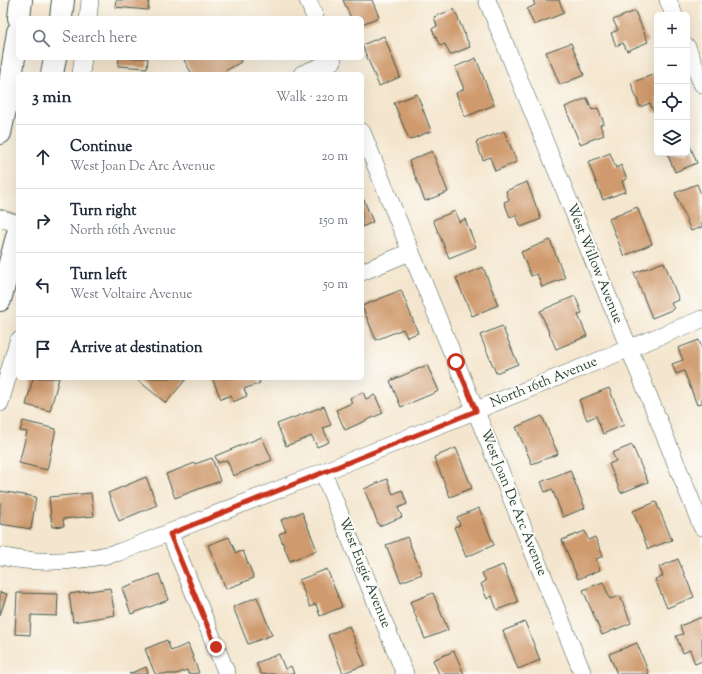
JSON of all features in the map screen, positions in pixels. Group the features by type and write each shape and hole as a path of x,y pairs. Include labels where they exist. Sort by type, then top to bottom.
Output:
{"main road":[{"path":"19,16 21,0"},
{"path":"61,16 63,0"},
{"path":"0,133 13,97 16,58"},
{"path":"52,72 55,60"},
{"path":"0,300 16,240"}],"street":[{"path":"88,16 90,0"},
{"path":"308,0 314,16"},
{"name":"West Willow Avenue","path":"487,0 702,527"},
{"path":"668,0 673,12"},
{"path":"687,48 702,84"},
{"path":"81,72 83,60"},
{"path":"309,72 335,64"},
{"name":"West Joan De Arc Avenue","path":"364,137 583,674"},
{"path":"0,218 16,223"},
{"path":"364,271 410,252"},
{"name":"North 16th Avenue","path":"0,556 37,561 60,562 80,560 120,552 170,534 702,319"},
{"path":"0,403 16,348"},
{"name":"West Eugie Avenue","path":"324,472 405,674"},
{"path":"170,534 227,674"}],"building":[{"path":"116,0 149,0 148,10 115,7"},
{"path":"343,0 372,0 379,17 364,23 364,16 350,16"},
{"path":"533,0 559,0 564,13 534,25 527,9 535,5"},
{"path":"454,9 470,47 450,55 445,44 440,46 432,29 437,26 434,17"},
{"path":"635,11 648,42 627,51 623,43 616,46 611,33 618,30 613,20"},
{"path":"384,36 400,77 379,86 364,50 364,44"},
{"path":"571,43 584,75 560,85 546,52"},
{"path":"476,58 494,105 465,117 456,93 464,89 455,67"},
{"path":"119,60 148,60 147,68 118,66"},
{"path":"184,60 240,60 241,62 224,72 191,72"},
{"path":"654,74 654,113 650,103 640,107 631,83"},
{"path":"417,94 431,131 409,140 394,103"},
{"path":"587,98 592,110 598,108 604,123 600,125 604,135 580,144 565,107"},
{"path":"504,131 517,162 495,171 490,157 483,160 476,142"},
{"path":"690,146 697,163 675,172 668,156 690,156"},
{"path":"432,151 448,192 425,201 409,161"},
{"path":"610,153 616,168 621,165 627,179 622,181 626,191 603,200 588,162"},
{"path":"527,182 541,219 521,227 516,215 510,217 504,202 509,200 506,191"},
{"path":"697,184 702,197 702,227 691,231 675,193"},
{"path":"364,200 373,222 364,226"},
{"path":"637,207 652,244 624,256 609,219"},
{"path":"455,211 459,222 465,219 476,247 449,258 433,220"},
{"path":"550,240 565,278 542,287 537,274 531,276 521,252"},
{"path":"664,262 679,300 671,303 674,309 652,318 634,273"},
{"path":"483,267 498,305 472,316 456,278"},
{"path":"401,290 418,333 407,337 403,329 376,340 364,311 364,305"},
{"path":"575,296 582,313 578,315 587,336 556,349 540,311"},
{"path":"502,326 518,364 496,373 480,335"},
{"path":"699,340 702,349 702,403 697,405 684,371 676,374 672,364 683,360 678,348"},
{"path":"427,365 439,391 401,407 390,381"},
{"path":"32,380 58,380 50,411 26,405"},
{"path":"137,380 185,380 166,403"},
{"path":"213,380 259,380 260,383 244,389 247,396 233,402 231,395 221,399"},
{"path":"609,388 624,425 603,434 596,416 587,420 579,400"},
{"path":"363,392 366,399 375,395 383,413 345,430 336,410 352,403 350,398"},
{"path":"324,406 331,425 323,428 329,442 317,447 312,436 286,446 277,424"},
{"path":"542,416 558,454 532,464 516,427"},
{"path":"23,421 56,429 47,470 19,463 27,432 20,431"},
{"path":"262,437 272,460 233,476 227,460 218,463 215,456"},
{"path":"632,445 648,482 621,493 609,464 616,461 612,453"},
{"path":"456,448 472,488 450,497 434,457"},
{"path":"212,458 220,481 175,498 166,474"},
{"path":"570,470 585,508 563,517 552,489 545,492 541,482"},
{"path":"146,477 157,505 119,521 108,493"},
{"path":"387,479 393,494 402,490 407,504 398,508 402,517 379,526 364,489"},
{"path":"0,491 36,497 31,529 0,524"},
{"path":"91,493 94,516 63,519 64,526 52,527 49,497"},
{"path":"656,502 672,540 648,549 633,511"},
{"path":"479,508 494,545 466,557 454,527 460,525 457,517"},
{"path":"302,512 317,550 290,561 279,534 286,531 281,520"},
{"path":"585,531 588,540 595,537 603,556 596,559 600,570 578,579 562,540"},
{"path":"229,537 236,553 243,551 254,578 226,589 208,545"},
{"path":"407,537 422,574 401,582 386,545"},
{"path":"678,559 694,597 667,608 655,579 663,576 659,567"},
{"path":"503,565 518,602 497,610 492,596 487,599 481,584 486,581 482,573"},
{"path":"327,569 342,607 320,616 316,604 310,607 299,580"},
{"path":"159,574 168,600 131,614 122,588"},
{"path":"603,582 610,599 620,596 631,623 602,635 583,590"},
{"path":"110,588 115,615 73,622 69,594"},
{"path":"0,592 7,594 0,615"},
{"path":"17,593 58,594 57,616 31,615 30,635 15,634"},
{"path":"433,593 448,630 425,639 410,602"},
{"path":"257,597 272,635 248,644 233,607"},
{"path":"702,617 702,661 695,664 690,650 683,653 676,636 683,634 680,626"},
{"path":"525,622 540,660 518,669 503,631"},
{"path":"349,626 365,665 343,673 328,635"},
{"path":"167,640 171,651 188,644 199,673 188,674 187,670 176,674 155,674 145,649"},
{"path":"637,643 649,674 617,674 609,654"},
{"path":"454,651 464,674 439,674 433,660"},
{"path":"279,654 285,669 291,666 294,674 261,674 256,663"},
{"path":"146,667 148,674 129,674"}],"route":[{"path":"216,647 170,534 476,411 456,362"}]}
